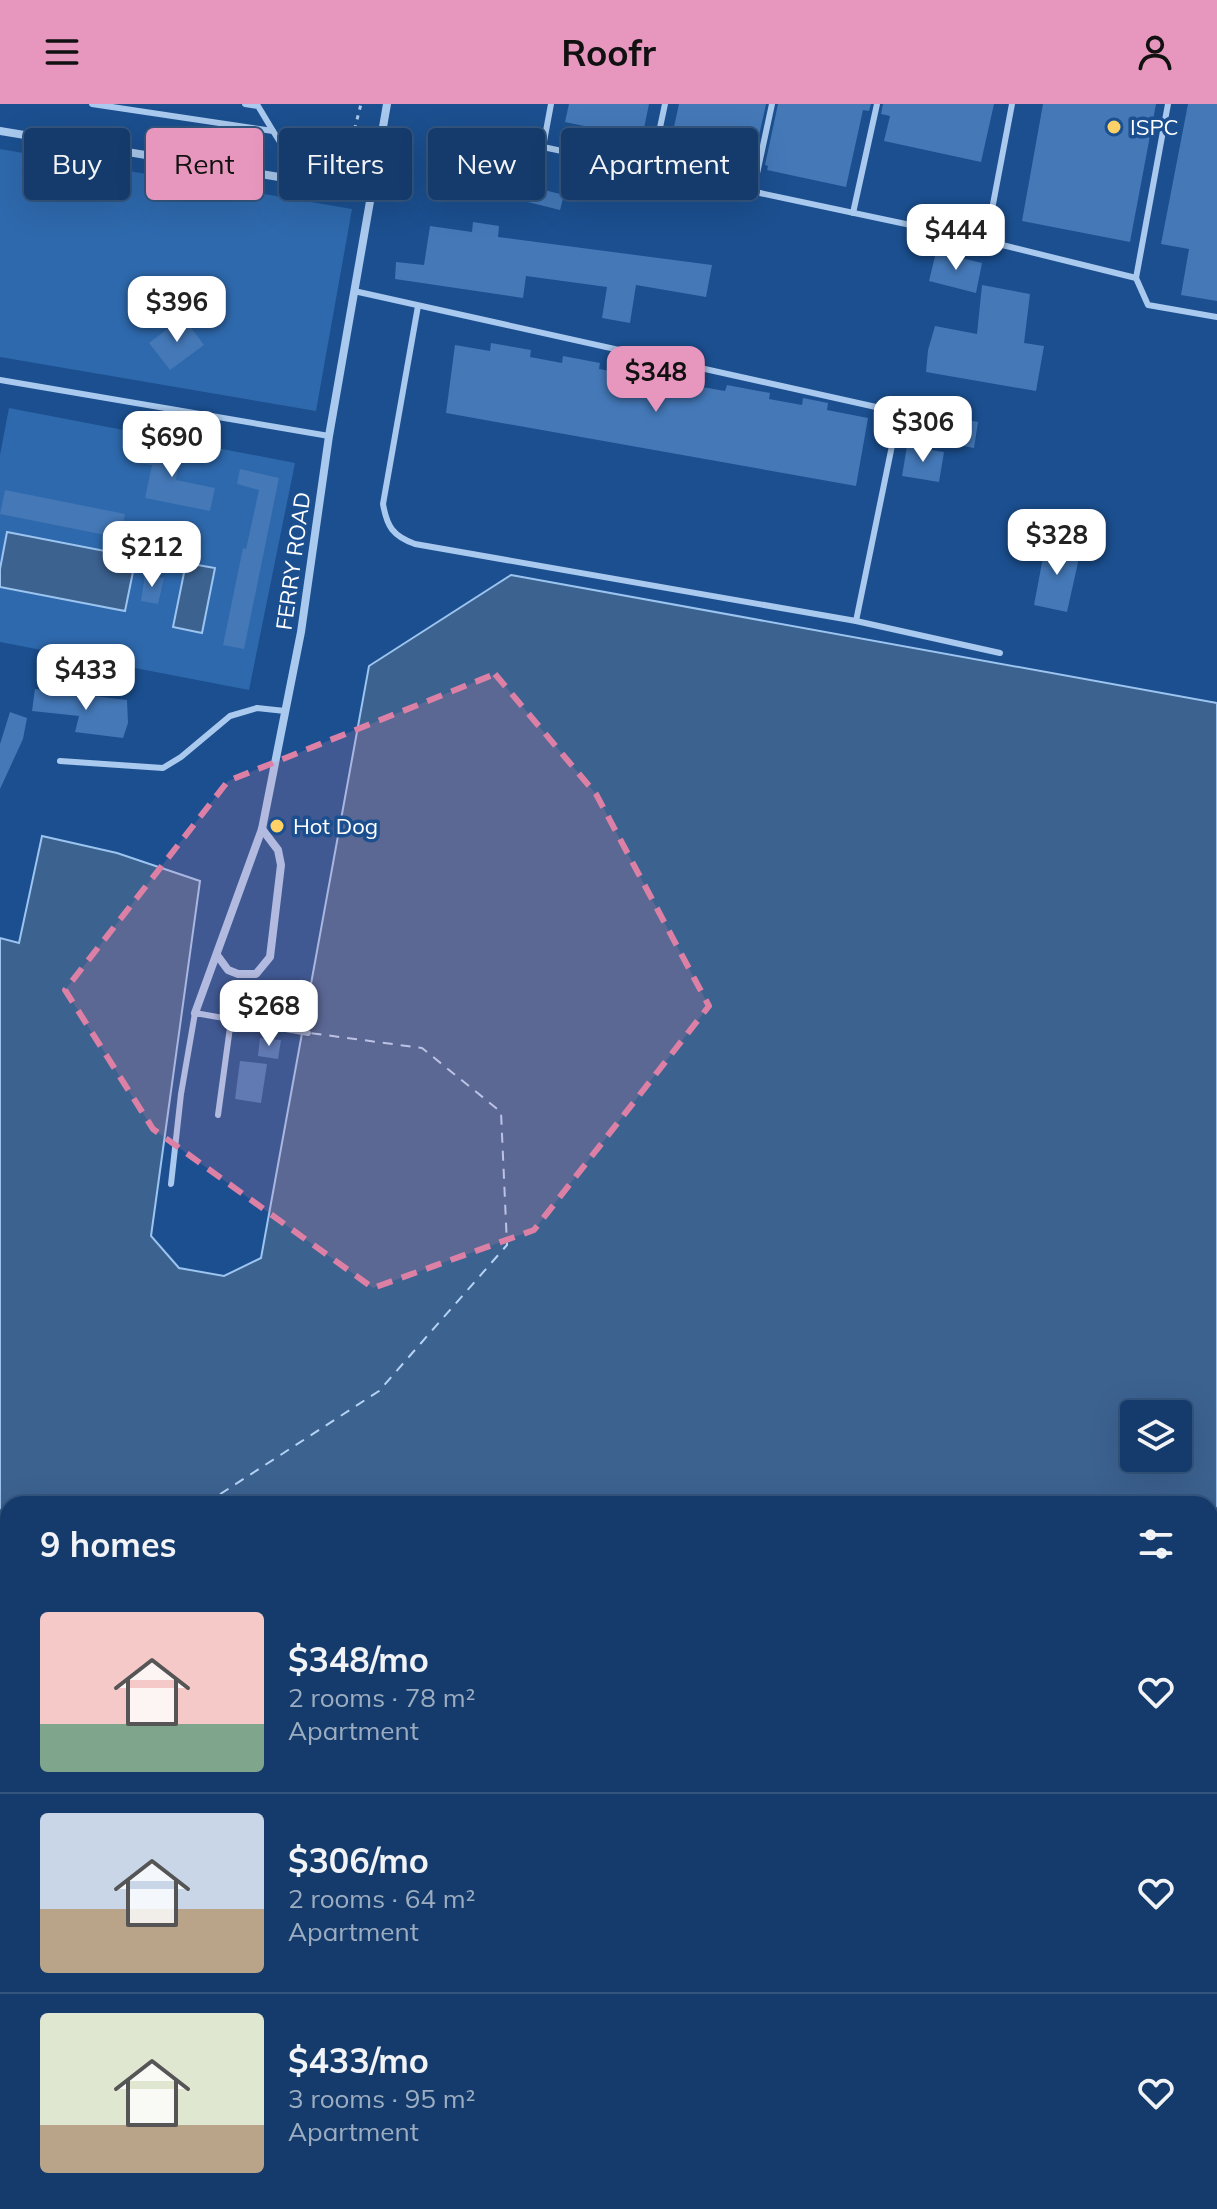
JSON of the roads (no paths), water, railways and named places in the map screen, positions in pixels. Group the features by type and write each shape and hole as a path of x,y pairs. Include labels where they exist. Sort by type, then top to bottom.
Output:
{"street":[{"name":"FERRY ROAD","path":"382,128 387,104"},
{"path":"0,131 279,178"},
{"name":"FERRY ROAD","path":"195,1013 262,829 301,632 329,436 369,200"},
{"path":"217,955 228,970 248,975 256,974 270,957 281,865 278,850 262,829"}],"lane":[{"path":"92,104 273,131"},
{"path":"245,104 258,106 279,140"},
{"path":"551,104 543,147 561,151"},
{"path":"660,128 665,104"},
{"path":"758,169 772,104"},
{"path":"853,213 877,104"},
{"path":"986,241 1012,104"},
{"path":"1168,104 1136,278 1148,305 1217,317"},
{"path":"758,193 986,241 1136,278"},
{"path":"354,291 876,407 889,415 895,431 856,621"},
{"path":"418,306 383,504 386,522 397,538 415,544 856,621 1000,653"},
{"path":"0,380 329,436"},
{"path":"60,761 163,768 230,716 257,708 285,711"},
{"path":"171,1184 181,1094 195,1013 308,1033"},
{"path":"218,1115 231,1020"}],"place":[{"name":"ISPC","path":"1114,127"},
{"name":"Hot Dog","path":"277,826"}]}
